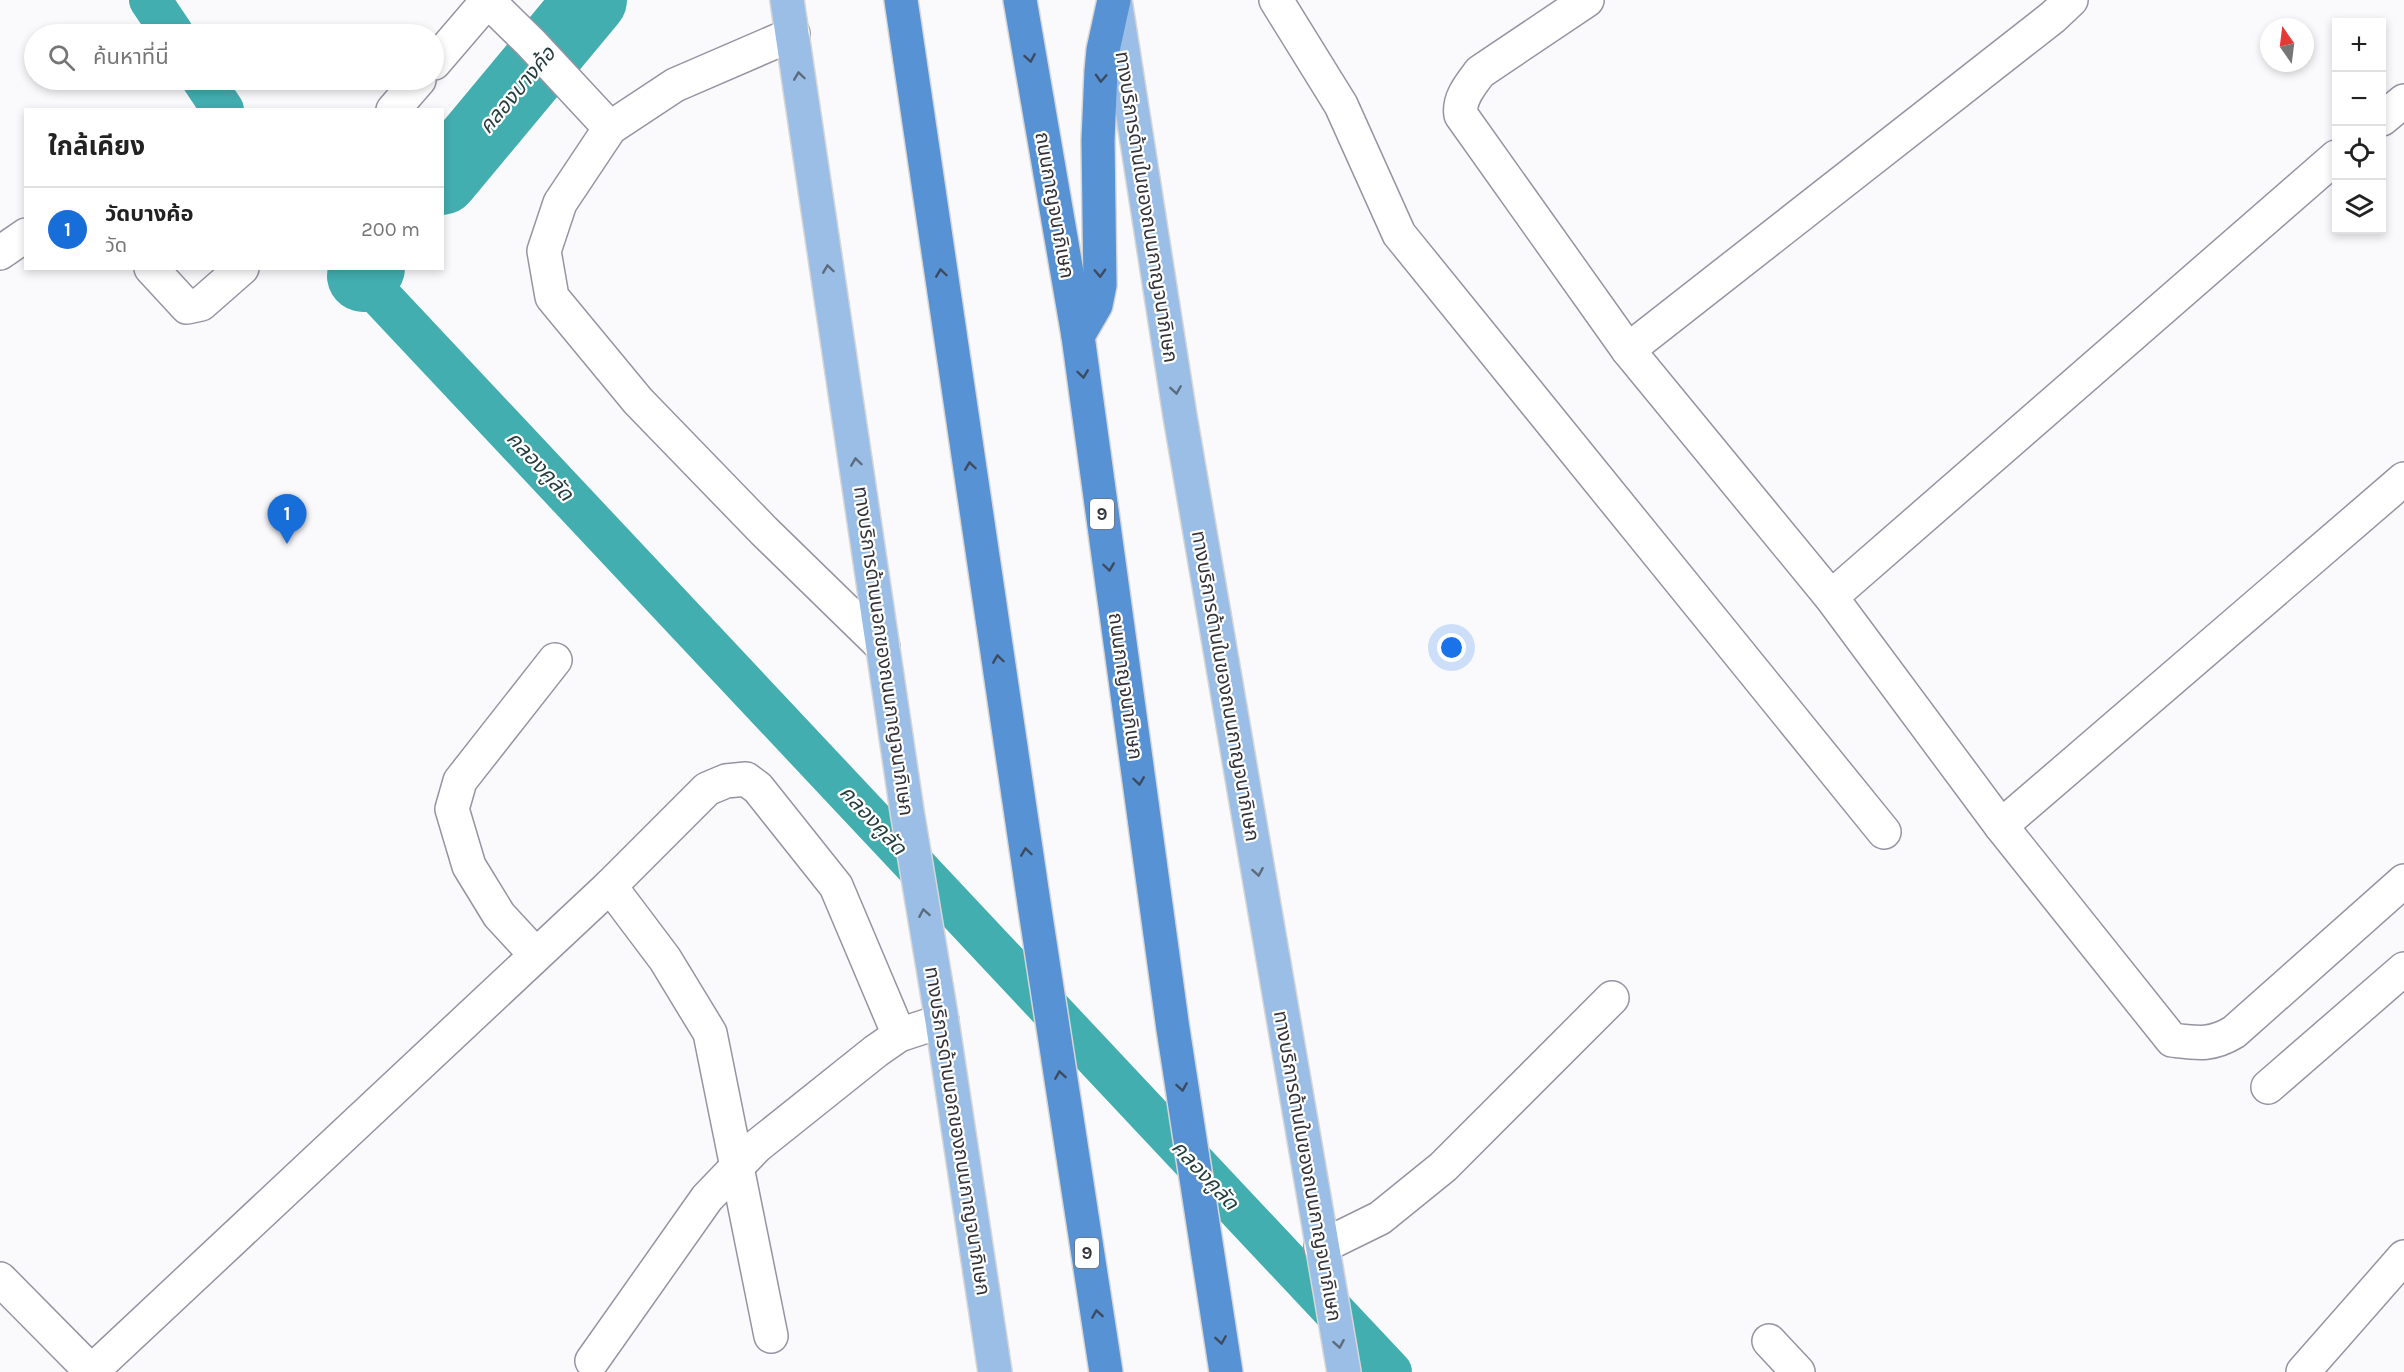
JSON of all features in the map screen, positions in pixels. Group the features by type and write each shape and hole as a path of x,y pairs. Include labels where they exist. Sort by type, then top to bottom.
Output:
{"highway":[{"name":"9","path":"901,0 1068,1133 1106,1372"},
{"name":"ถนนกาญจนาภิเษก","path":"1020,0 1078,336 1173,1029 1226,1372"},
{"path":"1078,336 1096,305 1100,285 1098,140 1102,50 1114,0"}],"main road":[{"name":"ทางบริการด้านนอกของถนนกาญจนาภิเษก","path":"787,0 907,811 934,970 995,1372"},
{"name":"ทางบริการด้านในของถนนกาญจนาภิเษก","path":"1114,0 1180,416 1344,1372"}],"street":[{"path":"1276,0 1341,105 1399,234 1884,832"},
{"path":"1587,0 1480,72 1468,87 1460,109 1464,120 1628,350 1832,597 2001,826 2172,1040 2219,1041 2234,1032 2404,881"},
{"path":"1628,350 2054,17 2071,0"},
{"path":"444,53 491,4 531,43 610,128"},
{"path":"793,34 675,85 610,128 560,203 544,251 552,297 638,401 764,531 883,647"},
{"path":"395,108 410,90"},
{"path":"2386,116 2404,101"},
{"path":"1832,597 2332,161"},
{"path":"0,253 24,236"},
{"path":"153,270 186,307 201,304 240,270"},
{"path":"2001,826 2404,480"},
{"path":"535,954 499,915 469,866 453,809 460,781 555,660"},
{"path":"0,1278 91,1372 610,886 708,789 726,781 746,779 758,788 836,886 899,1035"},
{"path":"610,886 665,959 710,1033 735,1169 771,1336"},
{"path":"2268,1087 2404,969"},
{"path":"1324,1261 1443,1167 1612,998"},
{"path":"592,1361 707,1198 757,1146 899,1035 942,1021"},
{"path":"2303,1372 2404,1257"},
{"path":"1769,1341 1798,1372"}],"waterway":[{"name":"คลองคูลัด","path":"150,0 166,24"},
{"name":"คลองบางค้อ","path":"444,177 591,0"},
{"name":"คลองคูลัด","path":"210,90 222,108"},
{"name":"คลองคูลัด","path":"356,270 1391,1372"},
{"name":"คลองบางค้อ","path":"363,276 368,270"}],"place":[{"name":"วัดบางค้อ","path":"287,544"}]}
